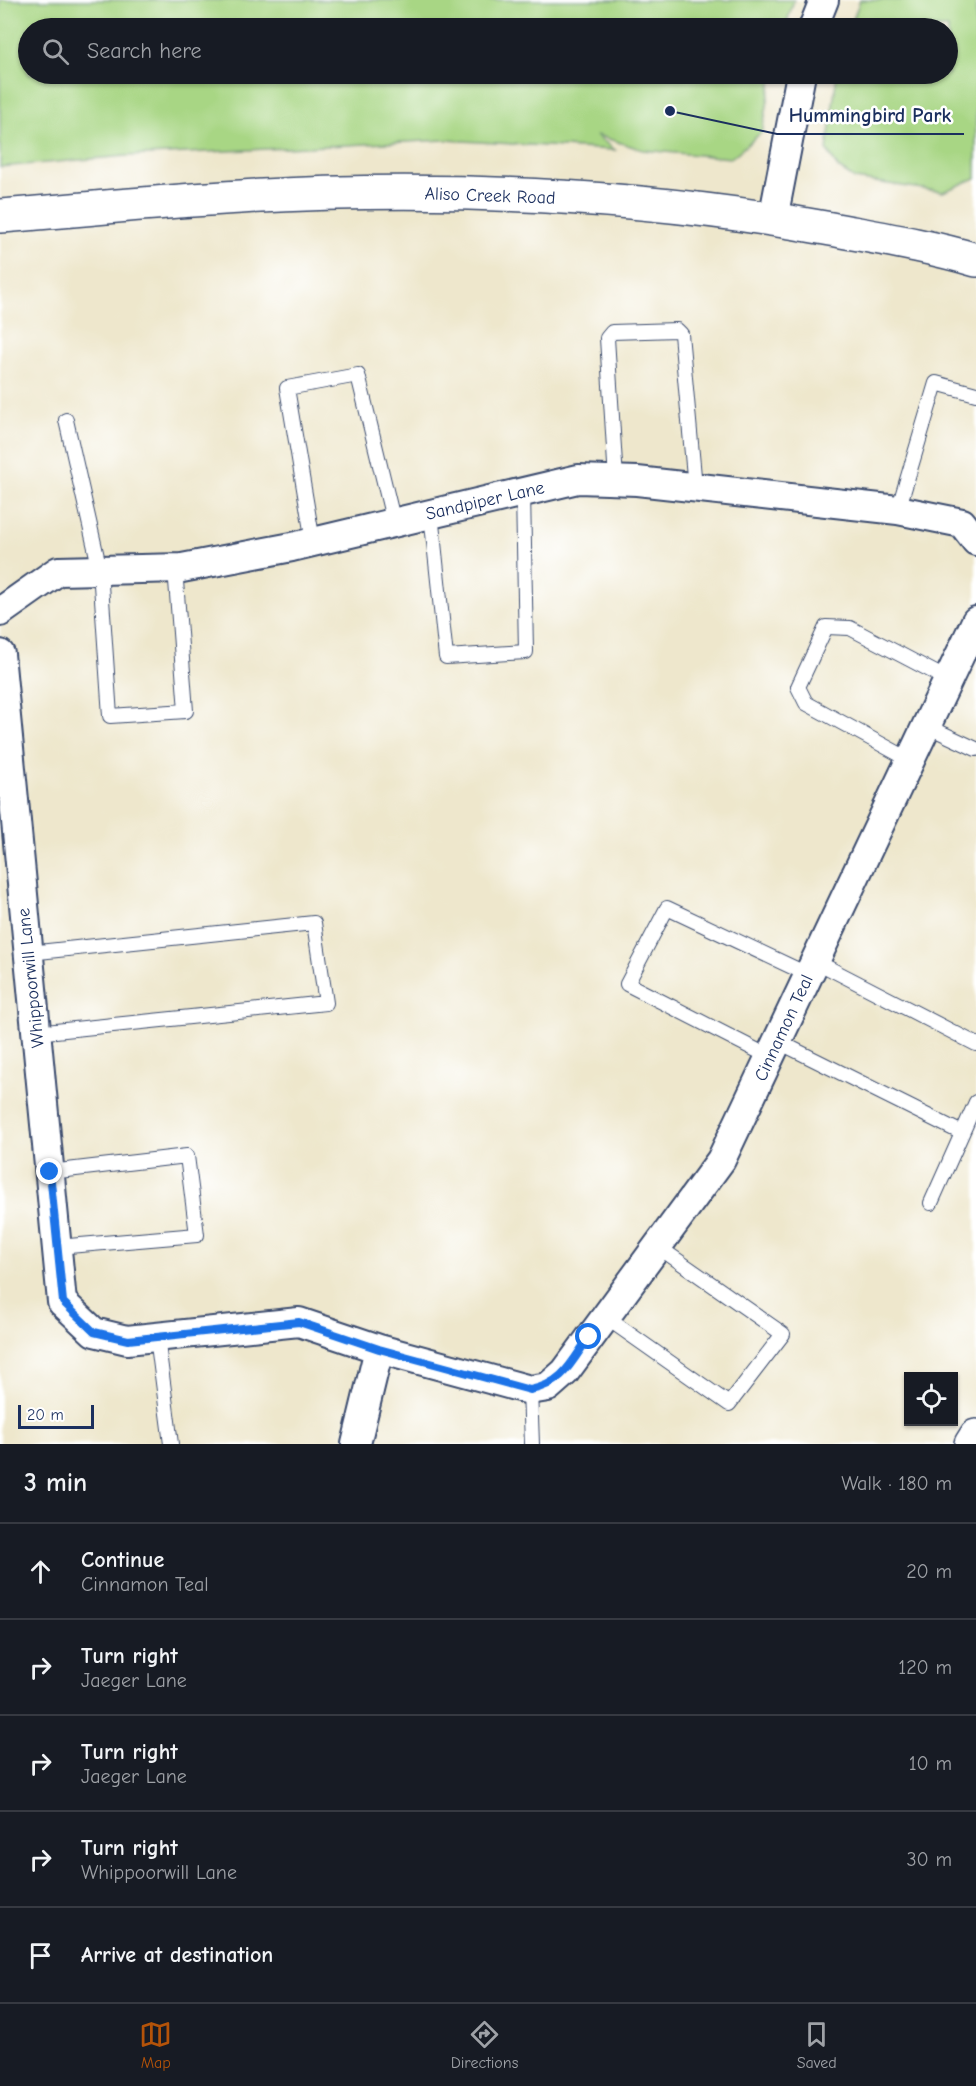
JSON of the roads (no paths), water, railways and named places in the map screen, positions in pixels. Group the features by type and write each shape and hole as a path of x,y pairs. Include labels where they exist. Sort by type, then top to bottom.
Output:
{"main road":[{"name":"Aliso Creek Road","path":"0,216 241,197 379,193 517,196 636,202 773,219 976,260"},
{"path":"971,1444 976,1436"}],"street":[{"path":"817,18 825,0"},
{"path":"773,219 799,84"},
{"name":"Sandpiper Lane","path":"0,612 58,571 175,568 314,542 578,479 695,487 898,510 962,523 976,541"},
{"name":"Cinnamon Teal","path":"530,1390 548,1387 565,1372 721,1160 948,680 969,654 976,621"},
{"name":"Whippoorwill Lane","path":"0,654 63,1302 94,1332 128,1340 158,1337"},
{"path":"158,1337 299,1322 379,1349 530,1390"},
{"path":"357,1444 379,1349"}],"lane":[{"path":"616,480 607,338 612,332 677,330 681,334 695,487"},
{"path":"314,542 287,388 358,375 394,523"},
{"path":"898,510 936,383 976,394"},
{"path":"66,420 100,570 110,716 186,711 175,568"},
{"path":"431,514 446,657 526,651 523,492"},
{"path":"910,760 806,703 798,687 826,627 850,628 948,680"},
{"path":"927,726 976,749"},
{"path":"962,1133 627,984 667,908 812,968 976,1044"},
{"path":"29,953 314,923 326,1003 36,1033"},
{"path":"931,1203 976,1102"},
{"path":"50,1172 187,1156 197,1235 57,1247"},
{"path":"604,1316 729,1404 783,1335 657,1246"},
{"path":"158,1337 171,1444"},
{"path":"530,1390 532,1444"}],"place":[{"name":"Hummingbird Park","path":"670,111"}]}
